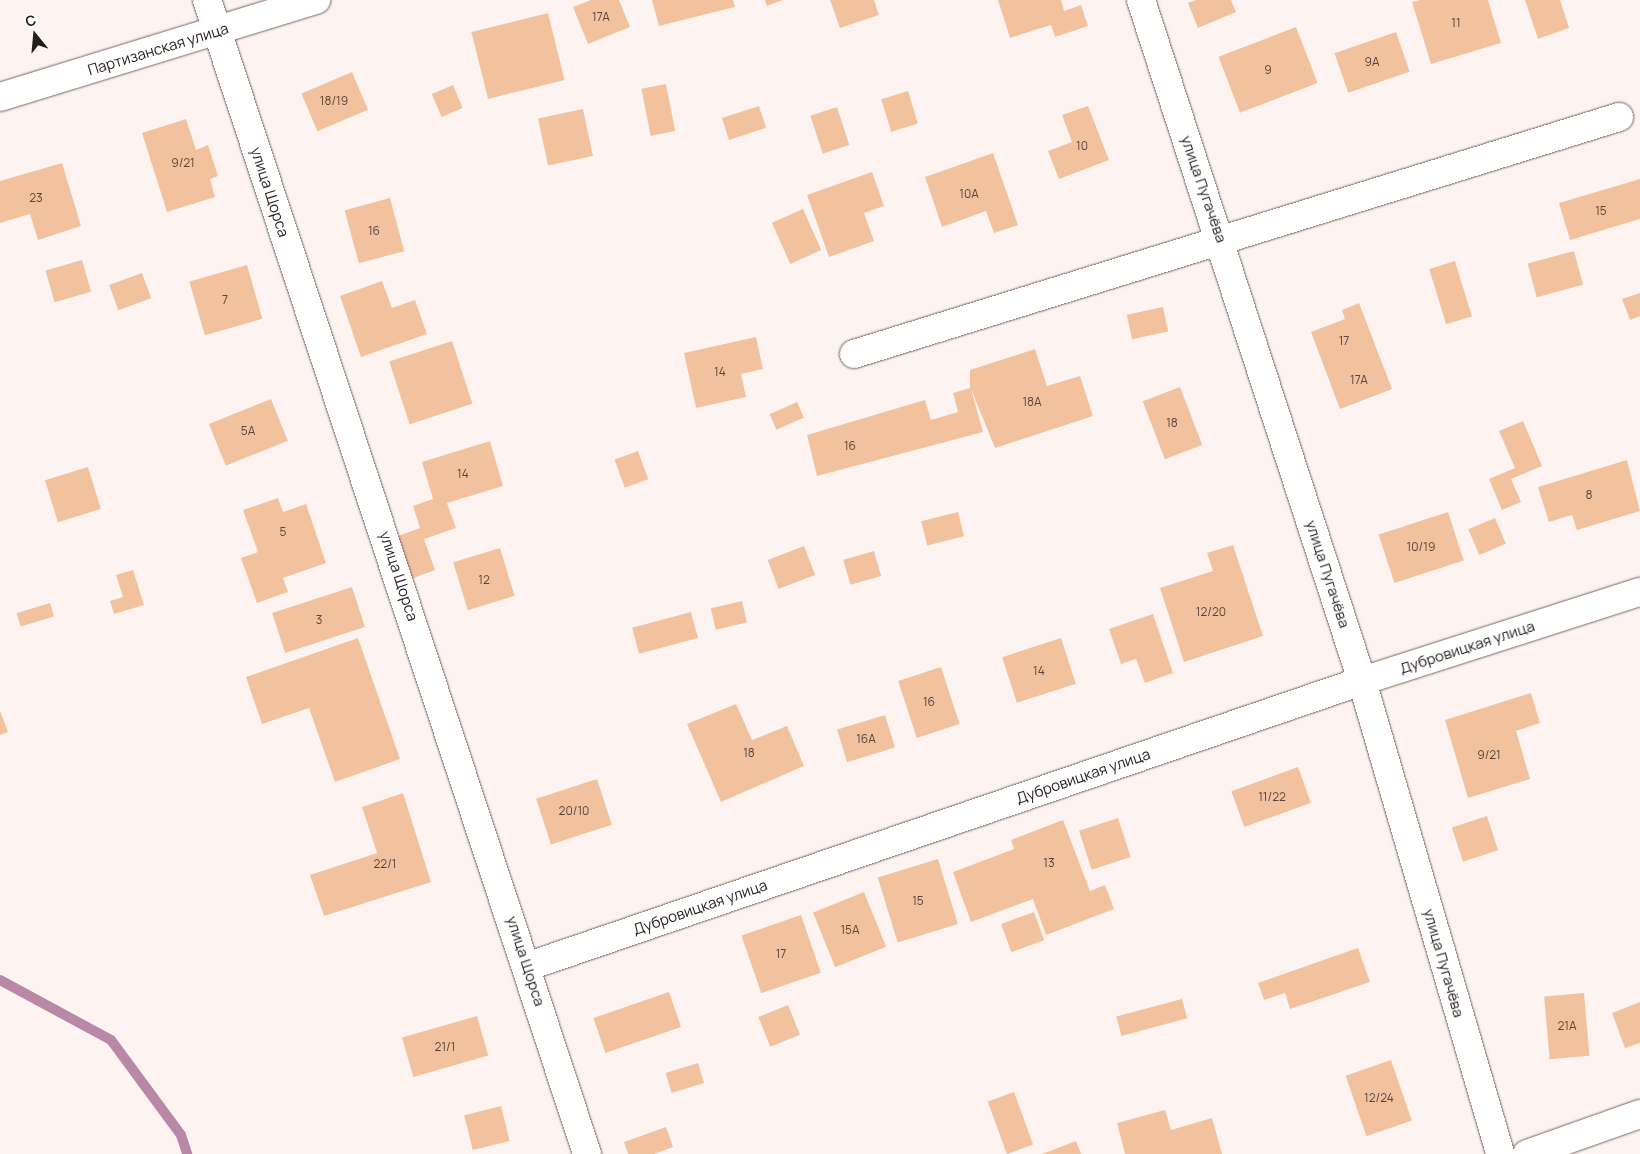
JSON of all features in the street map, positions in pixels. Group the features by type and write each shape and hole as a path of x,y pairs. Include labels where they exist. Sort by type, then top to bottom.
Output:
{"street":[{"name":"улица Щорса","path":"207,0 529,966 587,1154"},
{"name":"Партизанская улица","path":"0,97 217,32 316,0"},
{"name":"улица Пугачёва","path":"1141,0 1222,241 1362,681 1500,1154"},
{"path":"854,354 1619,117"},
{"name":"Дубровицкая улица","path":"529,966 1362,681 1640,592"},
{"path":"1527,1154 1640,1114"}],"building":[{"path":"591,0 619,0 630,27 588,44 573,7"},
{"path":"652,0 733,0 735,7 659,26"},
{"path":"765,0 783,0 767,6"},
{"path":"830,0 874,0 879,15 840,28"},
{"path":"998,0 1061,0 1064,11 1081,5 1088,26 1055,37 1051,25 1010,38"},
{"path":"1196,0 1231,0 1236,12 1198,28 1188,3"},
{"path":"1420,0 1488,0 1501,43 1431,64 1412,2"},
{"path":"1525,0 1560,0 1569,28 1538,39"},
{"path":"548,13 565,80 488,99 471,32"},
{"path":"1296,27 1318,83 1240,113 1219,57"},
{"path":"1396,32 1410,72 1348,93 1335,53"},
{"path":"352,72 368,110 317,131 301,93"},
{"path":"666,84 675,131 651,136 641,89"},
{"path":"453,85 463,108 442,117 432,94"},
{"path":"908,91 918,124 891,132 881,99"},
{"path":"759,106 766,128 729,140 722,118"},
{"path":"1088,106 1109,160 1059,179 1048,151 1072,142 1062,115"},
{"path":"837,107 849,145 823,154 810,116"},
{"path":"583,109 593,156 548,166 538,119"},
{"path":"186,119 196,150 208,145 218,176 210,179 215,197 167,212 142,133"},
{"path":"993,153 1018,225 994,233 986,211 942,227 925,177"},
{"path":"62,163 81,226 38,240 30,214 0,223 0,181"},
{"path":"872,172 884,206 864,213 874,241 829,257 807,195"},
{"path":"1640,179 1640,219 1570,240 1559,203"},
{"path":"390,198 404,251 359,263 345,210"},
{"path":"803,209 821,250 790,264 772,223"},
{"path":"1574,251 1583,285 1537,297 1528,263"},
{"path":"82,260 91,292 55,302 45,270"},
{"path":"1455,261 1472,316 1446,324 1429,269"},
{"path":"247,265 262,319 205,335 189,282"},
{"path":"142,273 151,298 118,310 109,285"},
{"path":"382,281 392,308 415,300 427,334 361,357 340,296"},
{"path":"1640,293 1640,316 1630,320 1622,299"},
{"path":"1359,303 1392,389 1340,409 1311,332 1345,319 1342,310"},
{"path":"1163,307 1168,331 1132,339 1127,315"},
{"path":"756,337 763,369 741,374 746,397 696,408 684,353"},
{"path":"452,341 472,404 410,424 389,361"},
{"path":"1035,349 1047,386 1080,376 1093,416 995,448 971,389 983,432 817,476 807,435 925,400 931,420 958,412 953,393 970,388 970,370"},
{"path":"1180,387 1202,445 1165,459 1143,401"},
{"path":"271,399 288,441 226,466 209,424"},
{"path":"797,402 804,418 777,430 770,414"},
{"path":"1523,421 1542,466 1511,479 1521,502 1502,510 1489,479 1515,468 1499,431"},
{"path":"490,441 503,486 447,503 456,528 424,539 435,570 403,582 387,540 420,528 413,506 433,499 422,462"},
{"path":"638,451 648,479 625,488 615,460"},
{"path":"1627,460 1640,511 1577,530 1572,515 1549,522 1538,487"},
{"path":"88,467 101,509 58,522 45,480"},
{"path":"278,498 283,512 306,504 326,563 283,578 288,592 257,603 241,558 258,552 243,510"},
{"path":"958,512 964,536 927,545 921,521"},
{"path":"1448,512 1464,561 1394,583 1379,535"},
{"path":"1495,518 1506,544 1479,555 1468,529"},
{"path":"1233,545 1263,636 1184,662 1160,588 1213,571 1207,553"},
{"path":"804,546 815,575 779,589 768,560"},
{"path":"500,548 515,596 468,610 453,562"},
{"path":"874,551 881,576 850,585 843,560"},
{"path":"133,570 144,605 114,614 110,601 123,597 116,575"},
{"path":"352,587 365,627 285,653 272,613"},
{"path":"742,601 747,622 716,630 711,608"},
{"path":"50,603 54,616 21,627 17,613"},
{"path":"691,612 698,638 639,654 632,628"},
{"path":"1153,614 1173,673 1145,683 1136,659 1121,664 1109,629"},
{"path":"358,638 400,759 335,782 309,708 262,724 246,677"},
{"path":"1061,638 1076,684 1017,703 1002,657"},
{"path":"941,667 960,724 917,738 898,681"},
{"path":"1531,693 1540,723 1516,731 1530,779 1468,798 1445,720"},
{"path":"736,704 752,740 787,726 804,766 721,802 687,724"},
{"path":"0,711 8,732 0,735"},
{"path":"885,715 895,748 847,762 837,730"},
{"path":"1298,767 1311,803 1244,827 1231,791"},
{"path":"597,779 612,825 551,844 536,799"},
{"path":"403,793 431,882 324,916 310,875 377,853 362,807"},
{"path":"1487,816 1498,850 1463,862 1452,827"},
{"path":"1118,818 1131,857 1092,870 1079,831"},
{"path":"1063,820 1090,891 1105,885 1114,909 1046,935 1033,899 971,922 953,872 1014,849 1011,840"},
{"path":"938,859 958,924 898,942 878,877"},
{"path":"864,892 886,947 835,967 813,913"},
{"path":"1034,912 1044,940 1011,952 1001,924"},
{"path":"801,915 821,973 761,993 741,936"},
{"path":"1358,948 1370,982 1290,1009 1285,993 1264,1000 1258,983"},
{"path":"669,992 681,1027 605,1053 593,1018"},
{"path":"1584,993 1589,1056 1550,1059 1544,996"},
{"path":"1182,999 1187,1018 1121,1036 1116,1017"},
{"path":"1640,1002 1640,1043 1625,1048 1612,1013"},
{"path":"788,1005 800,1035 770,1047 758,1017"},
{"path":"477,1016 488,1055 413,1077 402,1037"},
{"path":"1391,1060 1412,1121 1366,1136 1346,1076"},
{"path":"698,1063 704,1083 672,1093 665,1073"},
{"path":"1014,1092 1033,1145 1007,1154 988,1102"},
{"path":"501,1106 510,1141 473,1150 464,1115"},
{"path":"1165,1110 1171,1130 1212,1118 1222,1154 1125,1154 1117,1123"},
{"path":"666,1127 673,1147 654,1154 628,1154 624,1142"},
{"path":"1076,1141 1081,1154 1042,1154"}],"waterway":[{"path":"0,980 111,1040 181,1135 187,1154"}]}
